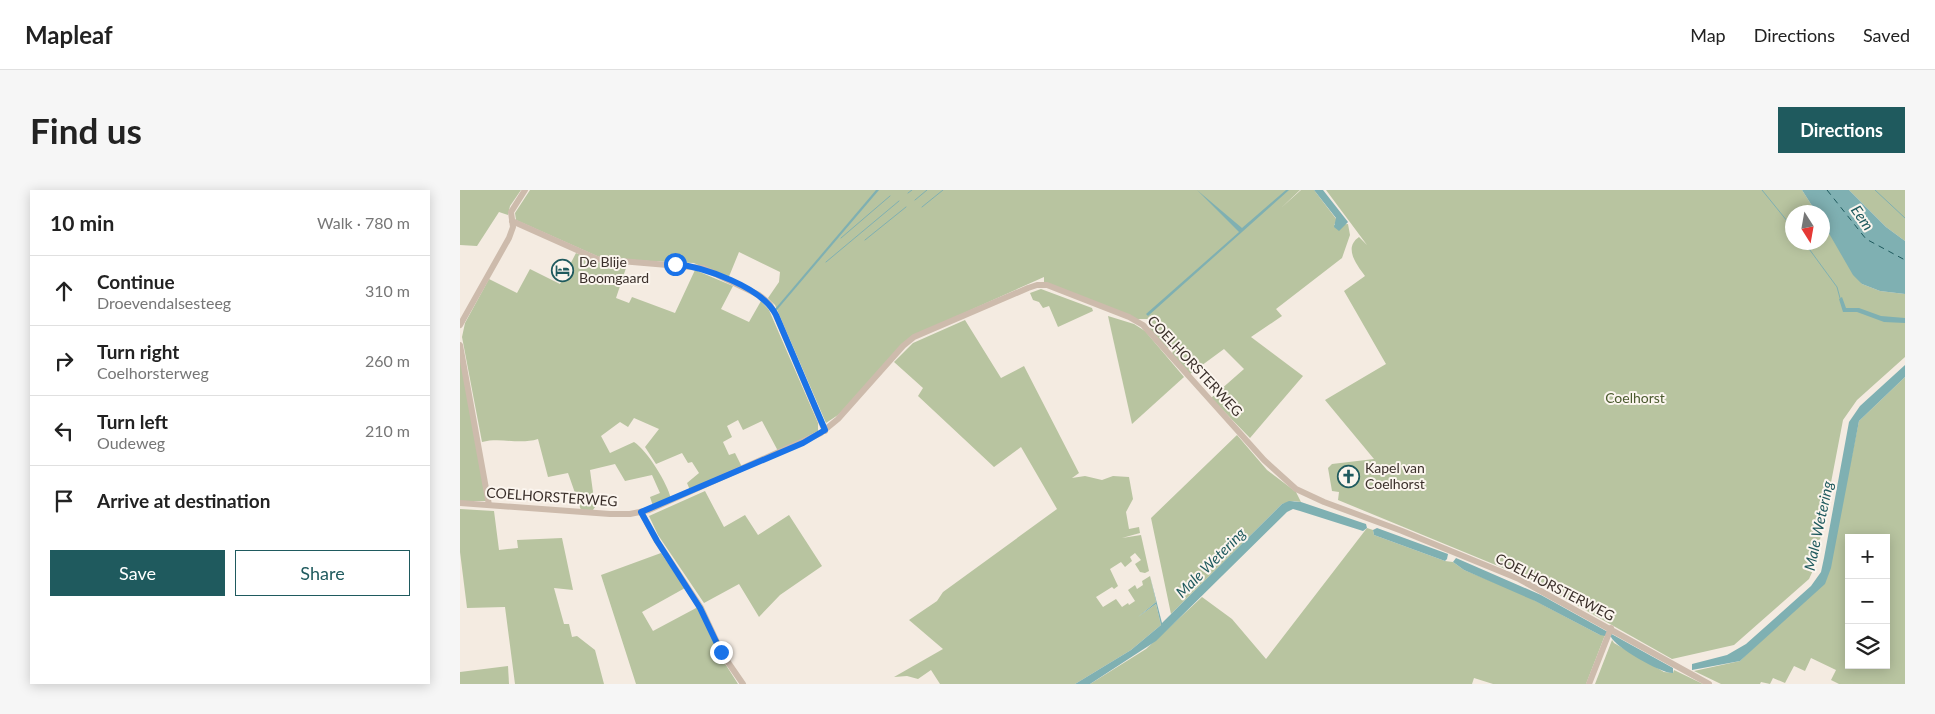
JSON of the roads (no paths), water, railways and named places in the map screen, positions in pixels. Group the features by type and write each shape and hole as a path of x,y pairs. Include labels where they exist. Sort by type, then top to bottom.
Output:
{"street":[{"path":"460,325 507,242 512,230 512,210 525,190"},
{"path":"512,221 597,259 695,266 759,294 769,303 776,315 825,430"},
{"name":"COELHORSTERWEG","path":"460,503 610,514 641,512 803,443 825,430 914,337 1035,286 1052,286 1143,325 1264,460 1296,488 1324,502 1402,531 1519,579 1709,684"},
{"path":"460,344 489,505"},
{"path":"641,512 657,541 703,612 722,655 742,684"},
{"path":"1589,684 1611,629"}],"water":[{"path":"876,190 879,190 776,311 775,309"},
{"path":"1197,190 1242,228 1286,190 1289,190 1148,316 1146,314 1239,232"},
{"path":"1314,190 1323,190 1348,222 1339,231 1334,227 1336,218"},
{"name":"Eem","path":"1802,190 1849,190 1886,227 1905,241 1905,294 1880,291 1862,284 1853,275 1830,235 1830,205 1812,205"},
{"path":"1842,297 1846,308 1859,308 1881,316 1905,318 1905,323 1884,322 1857,312 1843,312 1839,299"},
{"path":"1905,365 1905,377 1859,421 1831,568 1825,584 1740,661 1692,670 1692,664 1727,655 1746,644 1811,586 1821,572 1849,422 1860,406"},
{"path":"1289,501 1301,502 1366,524 1367,528 1363,531 1293,509 1287,512 1156,641 1090,684 1075,684 1131,650 1161,625 1156,604 1138,617 1156,602 1150,576 1162,623 1282,504"},
{"path":"1377,528 1448,554 1447,559 1445,561 1374,535 1373,530"},
{"path":"1456,558 1541,595 1673,668 1673,673 1659,669 1639,659 1621,647 1611,637 1600,635 1535,601 1464,570 1453,562"}],"waterway":[{"path":"908,193 912,190"},
{"path":"915,200 927,190"},
{"path":"922,207 943,190"},
{"path":"1762,190 1785,218"},
{"path":"1875,190 1905,218"},
{"path":"841,238 890,196"},
{"path":"826,262 899,201"},
{"path":"865,240 906,207"},
{"path":"1810,250 1837,287 1840,298"}],"place":[{"name":"De Blije Boomgaard","path":"563,270"},
{"name":"Kapel van Coelhorst","path":"1349,476"}],"park label":[{"name":"Coelhorst","path":"1635,398"}],"water label":[{"name":"Male Wetering","path":"1819,526"},
{"name":"Male Wetering","path":"1211,563"}]}
